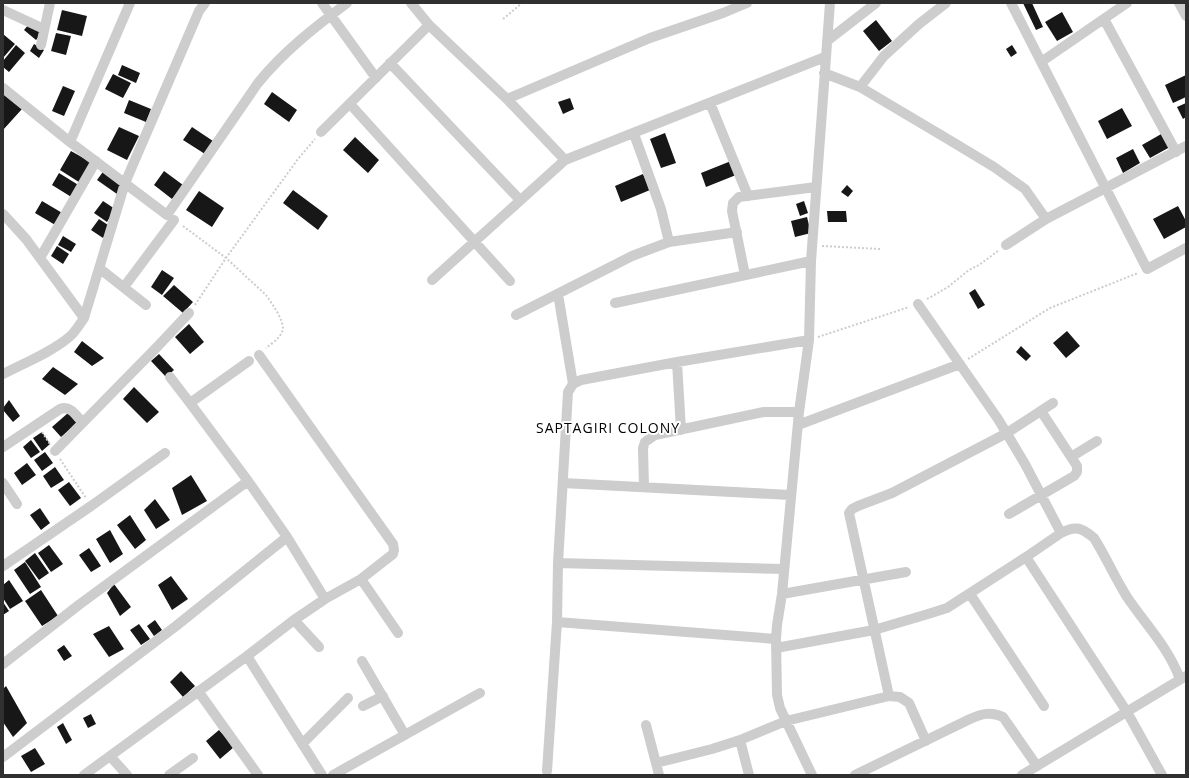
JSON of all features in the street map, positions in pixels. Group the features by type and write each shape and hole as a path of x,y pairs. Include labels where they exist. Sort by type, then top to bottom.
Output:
{"street":[{"path":"41,44 50,3"},
{"path":"70,142 130,3"},
{"path":"3,374 69,338 84,318 125,183 199,11 205,3"},
{"path":"322,3 376,78"},
{"path":"3,88 70,142 167,215 258,83 271,67 284,54 347,3"},
{"path":"411,3 429,25 507,99 565,160"},
{"path":"507,99 650,38 723,13 747,3"},
{"path":"812,775 780,708 777,695 776,644 799,412 809,340 811,261 830,3"},
{"path":"827,41 876,3"},
{"path":"860,87 884,56 919,24 946,3"},
{"path":"1011,3 1147,269 1186,248"},
{"path":"1041,62 1127,3"},
{"path":"1179,3 1186,16"},
{"path":"3,10 44,29"},
{"path":"1104,19 1176,152"},
{"path":"322,132 429,25"},
{"path":"432,280 565,160 634,134 825,57"},
{"path":"390,63 520,200"},
{"path":"824,73 860,87 994,168 1025,189 1046,219"},
{"path":"710,103 748,196"},
{"path":"350,104 510,281"},
{"path":"634,134 661,209 669,242"},
{"path":"1006,245 1046,219 1186,146"},
{"path":"40,258 96,161"},
{"path":"746,275 732,211 733,203 739,198 748,196 816,187"},
{"path":"3,214 26,239 84,318"},
{"path":"124,288 174,220"},
{"path":"516,315 632,256 669,242 737,232"},
{"path":"615,303 811,261"},
{"path":"99,268 146,305"},
{"path":"558,294 573,384"},
{"path":"918,304 1006,433 1025,464 1061,533"},
{"path":"54,451 189,313"},
{"path":"547,771 557,622 558,562 568,392 573,384 581,380 809,340"},
{"path":"84,775 294,620 325,599 361,579 390,558 393,554 393,544 259,354"},
{"path":"190,404 249,361"},
{"path":"677,362 681,430"},
{"path":"798,425 960,364"},
{"path":"170,378 248,481 287,537 325,599"},
{"path":"889,696 849,513 852,509 892,493 1006,433 1053,403"},
{"path":"3,447 65,407 69,408 82,422"},
{"path":"1009,514 1074,476 1077,472 1077,466 1072,457 1041,411"},
{"path":"644,487 643,448 646,442 655,435 764,412 799,412"},
{"path":"1072,457 1097,442"},
{"path":"3,566 165,454"},
{"path":"3,664 80,604 248,481"},
{"path":"3,483 17,504"},
{"path":"563,483 790,495"},
{"path":"557,622 776,644 874,630 947,608 1061,533 1069,529 1079,528 1086,531 1094,538 1128,598 1163,645 1183,678 1022,775"},
{"path":"3,757 176,626 287,537"},
{"path":"1026,557 1127,712 1162,775"},
{"path":"558,562 784,569"},
{"path":"782,594 906,572"},
{"path":"361,579 398,633"},
{"path":"970,594 1044,706"},
{"path":"294,620 318,647"},
{"path":"247,656 322,775"},
{"path":"362,661 405,735"},
{"path":"198,691 258,775"},
{"path":"333,775 480,693"},
{"path":"363,706 383,696"},
{"path":"656,763 712,749 786,722 889,696 900,697 909,704 926,740"},
{"path":"302,744 348,698"},
{"path":"855,775 981,714 990,713 1003,717 1037,766"},
{"path":"646,725 659,775"},
{"path":"740,740 749,775"},
{"path":"110,756 127,775"},
{"path":"169,775 193,758"}],"path":[{"path":"503,19 522,3"},
{"path":"189,313 226,258 298,159 322,132"},
{"path":"174,220 226,258 266,295 283,325 283,331 279,337 259,354"},
{"path":"809,340 918,304 948,287 969,270 979,265 1006,245"},
{"path":"812,246 880,249"},
{"path":"960,364 1050,308 1147,269"},
{"path":"37,424 91,506"}],"building":[{"path":"1023,3 1032,3 1043,27 1036,30"},
{"path":"62,10 87,16 82,36 57,30"},
{"path":"1062,12 1073,32 1057,41 1045,22"},
{"path":"876,20 892,41 879,51 863,31"},
{"path":"29,24 42,33 36,40 24,30"},
{"path":"56,33 71,36 66,55 51,51"},
{"path":"3,34 15,44 3,58"},
{"path":"34,44 44,50 39,58 30,51"},
{"path":"16,45 25,53 9,72 3,67 3,61"},
{"path":"1012,45 1017,53 1011,57 1006,49"},
{"path":"122,65 140,73 136,83 118,75"},
{"path":"113,74 131,83 123,98 105,89"},
{"path":"1186,75 1186,97 1173,103 1165,85"},
{"path":"63,86 75,91 64,116 52,111"},
{"path":"3,92 22,109 3,130"},
{"path":"272,92 297,110 289,122 264,104"},
{"path":"570,98 574,109 563,114 558,102"},
{"path":"129,100 151,109 146,122 124,113"},
{"path":"1186,103 1186,117 1183,119 1177,107"},
{"path":"1122,108 1132,126 1107,139 1098,121"},
{"path":"119,127 139,136 127,160 107,150"},
{"path":"192,127 213,141 205,154 183,140"},
{"path":"665,133 676,163 661,168 650,139"},
{"path":"1163,133 1170,147 1150,158 1142,145"},
{"path":"355,137 379,160 368,173 343,150"},
{"path":"1133,149 1140,163 1123,173 1116,158"},
{"path":"71,151 94,164 82,184 60,170"},
{"path":"731,161 736,175 706,187 701,173"},
{"path":"105,169 125,183 117,194 97,180"},
{"path":"164,171 183,185 172,199 154,185"},
{"path":"59,173 80,186 73,198 52,185"},
{"path":"643,174 650,190 621,202 615,186"},
{"path":"847,185 853,191 848,197 841,192"},
{"path":"293,190 328,216 318,230 283,203"},
{"path":"199,191 224,208 212,227 186,210"},
{"path":"42,201 64,214 57,226 35,213"},
{"path":"103,201 115,209 107,222 94,213"},
{"path":"804,201 808,213 800,216 796,204"},
{"path":"1178,206 1186,221 1186,227 1164,239 1153,219"},
{"path":"827,211 846,211 847,222 828,222"},
{"path":"807,217 811,233 795,237 791,221"},
{"path":"99,219 111,227 103,238 91,230"},
{"path":"63,236 76,244 71,252 58,245"},
{"path":"57,246 69,254 63,264 51,256"},
{"path":"162,270 174,278 162,295 151,287"},
{"path":"174,285 193,302 183,313 163,296"},
{"path":"975,289 985,305 978,309 969,293"},
{"path":"189,324 204,342 190,354 175,337"},
{"path":"1067,331 1080,346 1066,358 1053,343"},
{"path":"82,341 104,358 92,366 74,352"},
{"path":"1021,346 1031,356 1026,361 1016,352"},
{"path":"159,354 174,370 166,377 151,361"},
{"path":"53,367 78,384 65,395 42,379"},
{"path":"134,387 159,412 147,423 123,399"},
{"path":"9,400 20,416 13,422 3,410"},
{"path":"68,413 77,423 61,437 52,427"},
{"path":"42,432 50,444 42,451 33,438"},
{"path":"31,440 40,452 31,458 23,447"},
{"path":"45,452 53,463 42,471 34,460"},
{"path":"27,463 36,475 22,485 14,473"},
{"path":"55,467 64,480 51,488 43,476"},
{"path":"191,475 207,501 182,515 172,488"},
{"path":"69,482 81,498 70,506 58,490"},
{"path":"155,499 170,520 156,529 144,510"},
{"path":"40,508 50,523 41,530 30,515"},
{"path":"130,515 146,540 135,549 117,525"},
{"path":"110,530 123,554 110,563 96,539"},
{"path":"49,545 63,564 51,572 38,553"},
{"path":"89,548 101,566 91,572 79,555"},
{"path":"35,553 49,573 39,580 25,561"},
{"path":"25,562 41,587 30,594 14,570"},
{"path":"171,576 188,599 172,610 158,585"},
{"path":"9,580 23,601 10,609 3,598 3,585"},
{"path":"114,584 131,607 120,616 107,593"},
{"path":"41,590 58,616 42,626 25,601"},
{"path":"3,602 9,611 3,615"},
{"path":"155,620 162,630 154,636 147,626"},
{"path":"139,624 150,639 141,645 130,630"},
{"path":"109,626 124,649 109,657 93,634"},
{"path":"64,645 72,656 64,661 57,650"},
{"path":"181,671 195,686 183,697 170,682"},
{"path":"6,686 27,723 13,737 3,722 3,689"},
{"path":"91,714 96,724 88,728 83,718"},
{"path":"63,723 72,740 66,744 57,727"},
{"path":"219,730 234,747 220,759 206,741"},
{"path":"35,748 45,764 31,772 21,756"}],"district":[{"name":"SAPTAGIRI COLONY","path":"608,427"}]}
